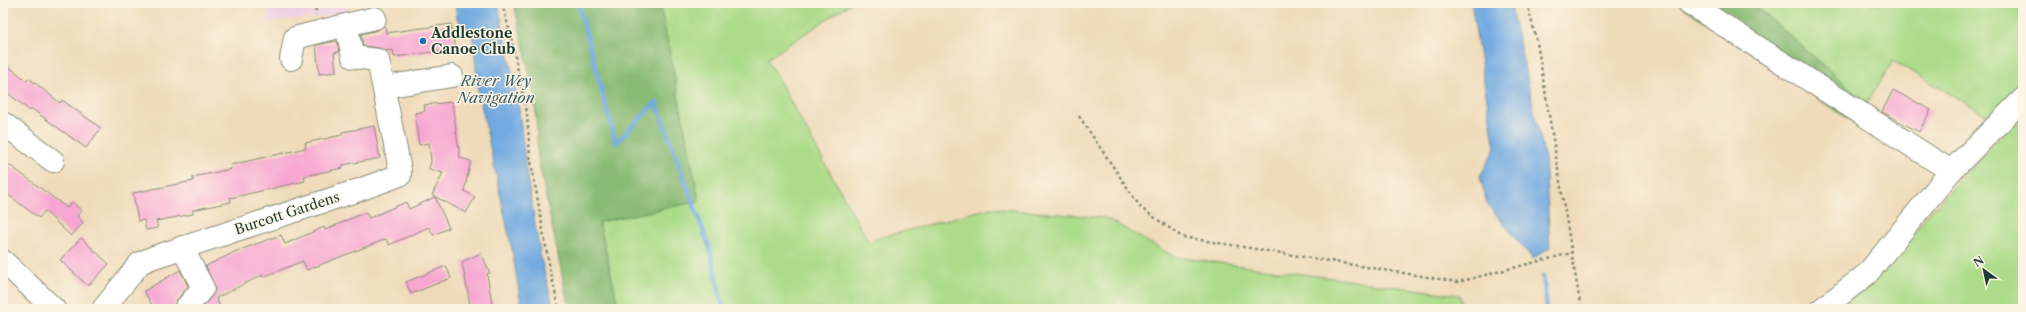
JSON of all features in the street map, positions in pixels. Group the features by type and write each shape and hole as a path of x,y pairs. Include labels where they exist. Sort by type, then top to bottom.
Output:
{"street":[{"path":"1689,3 1951,171"},
{"path":"291,59 295,38 375,18"},
{"path":"346,25 352,57 378,60 384,84 452,76"},
{"name":"Burcott Gardens","path":"103,309 140,263 182,247 359,190 400,175 384,84"},
{"path":"1822,309 1867,274 1951,171 2023,98"},
{"path":"3,123 53,161"},
{"path":"182,247 203,288 185,309"},
{"path":"3,261 54,309"}],"path":[{"path":"502,3 511,37 527,114 530,156 550,270 559,309"},
{"path":"1527,3 1537,42 1581,309"},
{"path":"1079,116 1141,208 1182,237 1458,282 1571,253"}],"shaded area":[{"path":"270,3 349,3 350,14 267,22"}],"green space":[{"path":"514,3 660,3 699,201 599,222 619,309 569,309 538,158 535,99"},
{"path":"660,3 851,3 767,59 868,241 990,208 1106,218 1175,257 1459,295 1463,309 619,309 599,222 699,201"},
{"path":"1677,3 1752,3 1867,103 1854,123"},
{"path":"1752,3 2023,3 2023,88 1994,119 1893,61 1867,103"},
{"path":"2023,112 2023,309 1837,309 1881,275 1924,219"}],"water":[{"name":"River Wey Navigation","path":"455,3 498,3 518,101 526,170 541,259 554,309 522,309 512,250 478,90 473,38 457,18"},
{"path":"1471,3 1510,3 1545,158 1550,247 1533,259 1487,204 1480,176 1495,148"}],"building":[{"name":"Addlestone Canoe Club","path":"451,24 456,49 394,57 393,50 386,51 379,48 363,46 361,34 378,30 385,25 386,33"},
{"path":"337,41 339,52 334,53 336,72 319,74 316,45"},
{"path":"3,62 27,81 29,78 60,103 62,100 101,128 86,148 32,109 30,111 3,89"},
{"path":"1893,90 1931,110 1919,132 1882,112"},
{"path":"452,102 460,158 471,161 464,191 475,197 466,213 432,195 443,173 429,169 431,161 429,143 419,145 416,124 415,113 425,111 424,105"},
{"path":"374,126 380,158 343,165 343,168 304,176 305,181 230,198 231,202 193,210 193,214 156,221 158,228 146,230 144,220 138,221 133,193 193,181 193,177 231,169 230,165 306,148 305,143 342,135 342,132"},
{"path":"3,160 67,208 72,202 82,211 77,216 83,223 71,236 45,211 39,218 3,191"},
{"path":"435,197 449,228 433,235 429,227 389,245 386,239 307,270 303,261 263,277 262,275 216,298 221,309 201,309 212,296 215,289 206,266 237,251 281,235 285,244 324,227 325,230 366,212 369,218 406,202 409,209"},
{"path":"81,238 109,264 88,286 60,260"},
{"path":"481,253 490,273 487,274 493,309 471,309 462,262"},
{"path":"446,266 451,278 411,294 406,282"},
{"path":"180,270 188,286 176,301 173,309 154,309 144,291"}],"waterway":[{"path":"578,3 616,143 656,102 710,249 723,309"},
{"path":"1543,276 1547,309"}],"place":[{"name":"Addlestone Canoe Club","path":"423,41"}]}
